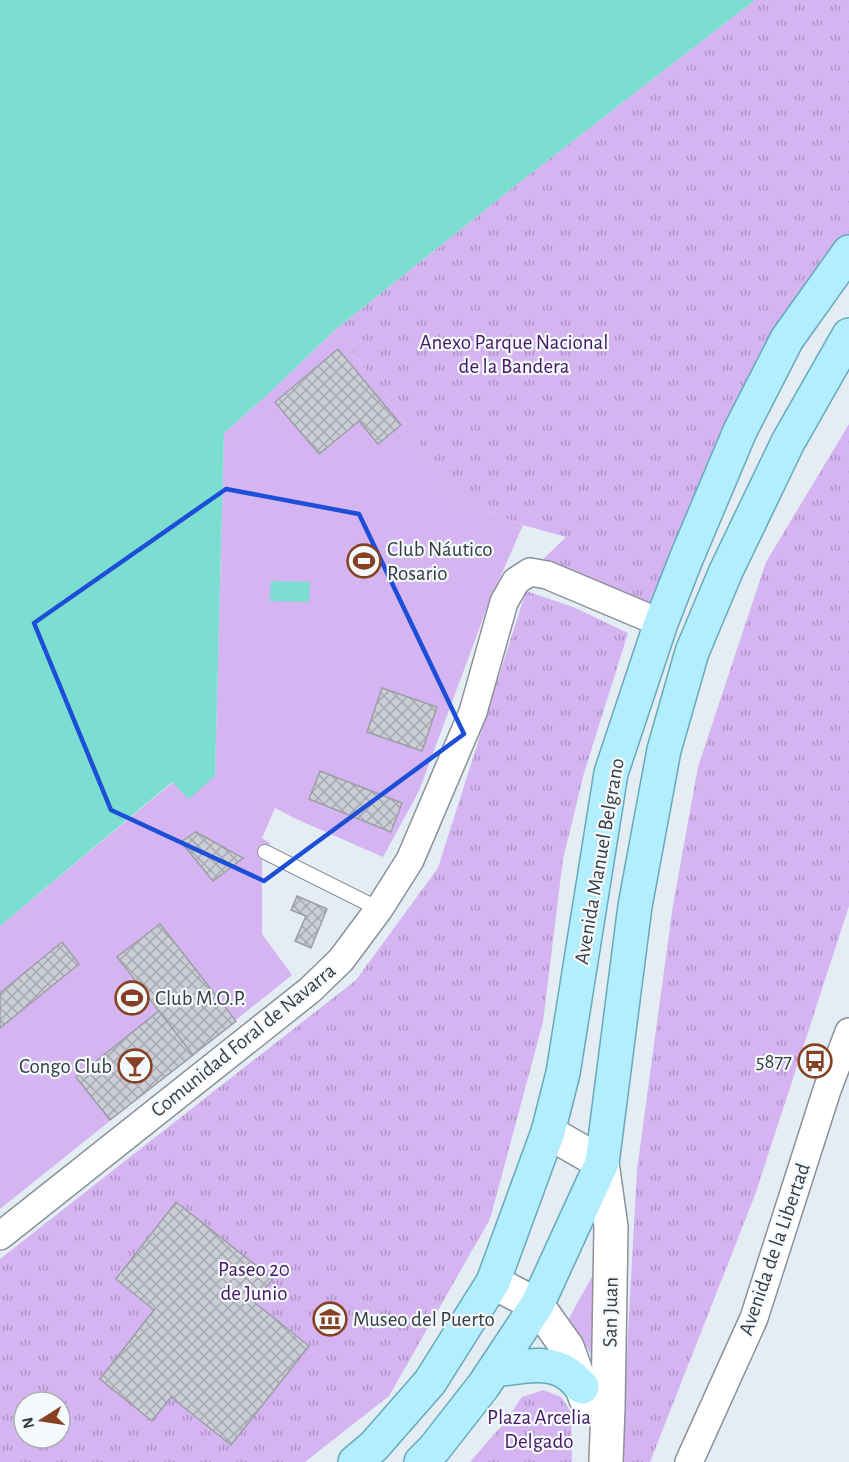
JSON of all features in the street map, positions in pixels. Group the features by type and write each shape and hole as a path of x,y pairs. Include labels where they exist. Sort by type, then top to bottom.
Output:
{"main road":[{"name":"Avenida Manuel Belgrano","path":"355,1462 374,1446 430,1382 493,1282 548,1132 563,1073 611,773 661,623 750,410 787,339 849,252"},
{"name":"Avenida Manuel Belgrano","path":"421,1462 434,1449 494,1370 537,1305 602,1163 635,906 664,750 692,652 726,571 788,442 849,335"},
{"path":"548,1132 602,1163"},
{"name":"San Juan","path":"602,1163 611,1227 606,1462"},
{"name":"San Juan","path":"493,1282 537,1305 567,1347 591,1411 590,1462"},
{"path":"494,1370 554,1367 568,1373 582,1387"},
{"path":"424,1388 459,1416"}],"street":[{"name":"Comunidad Foral de Navarra","path":"0,1236 310,990 341,960 379,909 410,860 473,712 504,602 516,581 530,572 547,575 661,623"},
{"name":"Avenida de la Libertad","path":"689,1462 754,1318 838,1091 849,1032"}],"lane":[{"path":"265,852 379,909"}],"highlighted area":[{"path":"226,489 359,514 464,734 264,881 111,810 34,623"}],"green space":[{"name":"Anexo Parque Nacional de la Bandera","path":"755,0 849,0 849,252 661,623 530,572 566,537 523,525 462,502 336,329 525,178"},
{"path":"336,329 462,502 523,525 488,605 419,791 383,857 275,808 262,838 270,843 262,858 262,934 292,975 0,1209 0,926 173,782 215,776 224,433"},
{"path":"849,424 849,906 755,1195 650,1462 621,1462 637,1170 673,905 698,767 766,562"},
{"name":"Paseo 20 de Junio","path":"526,591 573,607 628,633 584,773 563,859 543,1022 490,1219 389,1396 305,1462 0,1462 0,1259 356,980 438,868"},
{"path":"600,1262 599,1368 568,1320"},
{"name":"Plaza Arcelia Delgado","path":"543,1390 561,1397 571,1412 572,1462 470,1462 504,1423 522,1397"}],"shaded area":[{"path":"0,0 755,0 525,178 336,329 224,433 215,776 189,799 172,782 0,926"},
{"path":"271,581 310,582 309,602 270,601"}],"building":[{"path":"338,349 401,425 378,444 359,421 319,454 275,402"},
{"path":"382,688 437,707 422,751 367,732"},
{"path":"320,771 402,803 391,832 309,799"},
{"path":"196,832 243,858 213,881 181,842"},
{"path":"297,896 327,909 311,948 295,941 306,916 291,910"},
{"path":"160,924 236,1021 193,1055 117,957"},
{"path":"62,942 79,964 0,1028 0,993"},
{"name":"Congo Club","path":"159,1011 193,1055 110,1120 76,1077"},
{"path":"176,1202 273,1279 254,1302 309,1346 231,1445 171,1397 152,1421 100,1379 154,1310 116,1279"}],"place":[{"name":"Club Náutico Rosario","path":"364,561"},
{"name":"Club M.O.P.","path":"132,998"},
{"name":"5877","path":"815,1061"},
{"name":"Congo Club","path":"135,1066"},
{"name":"Museo del Puerto","path":"330,1319"}]}
